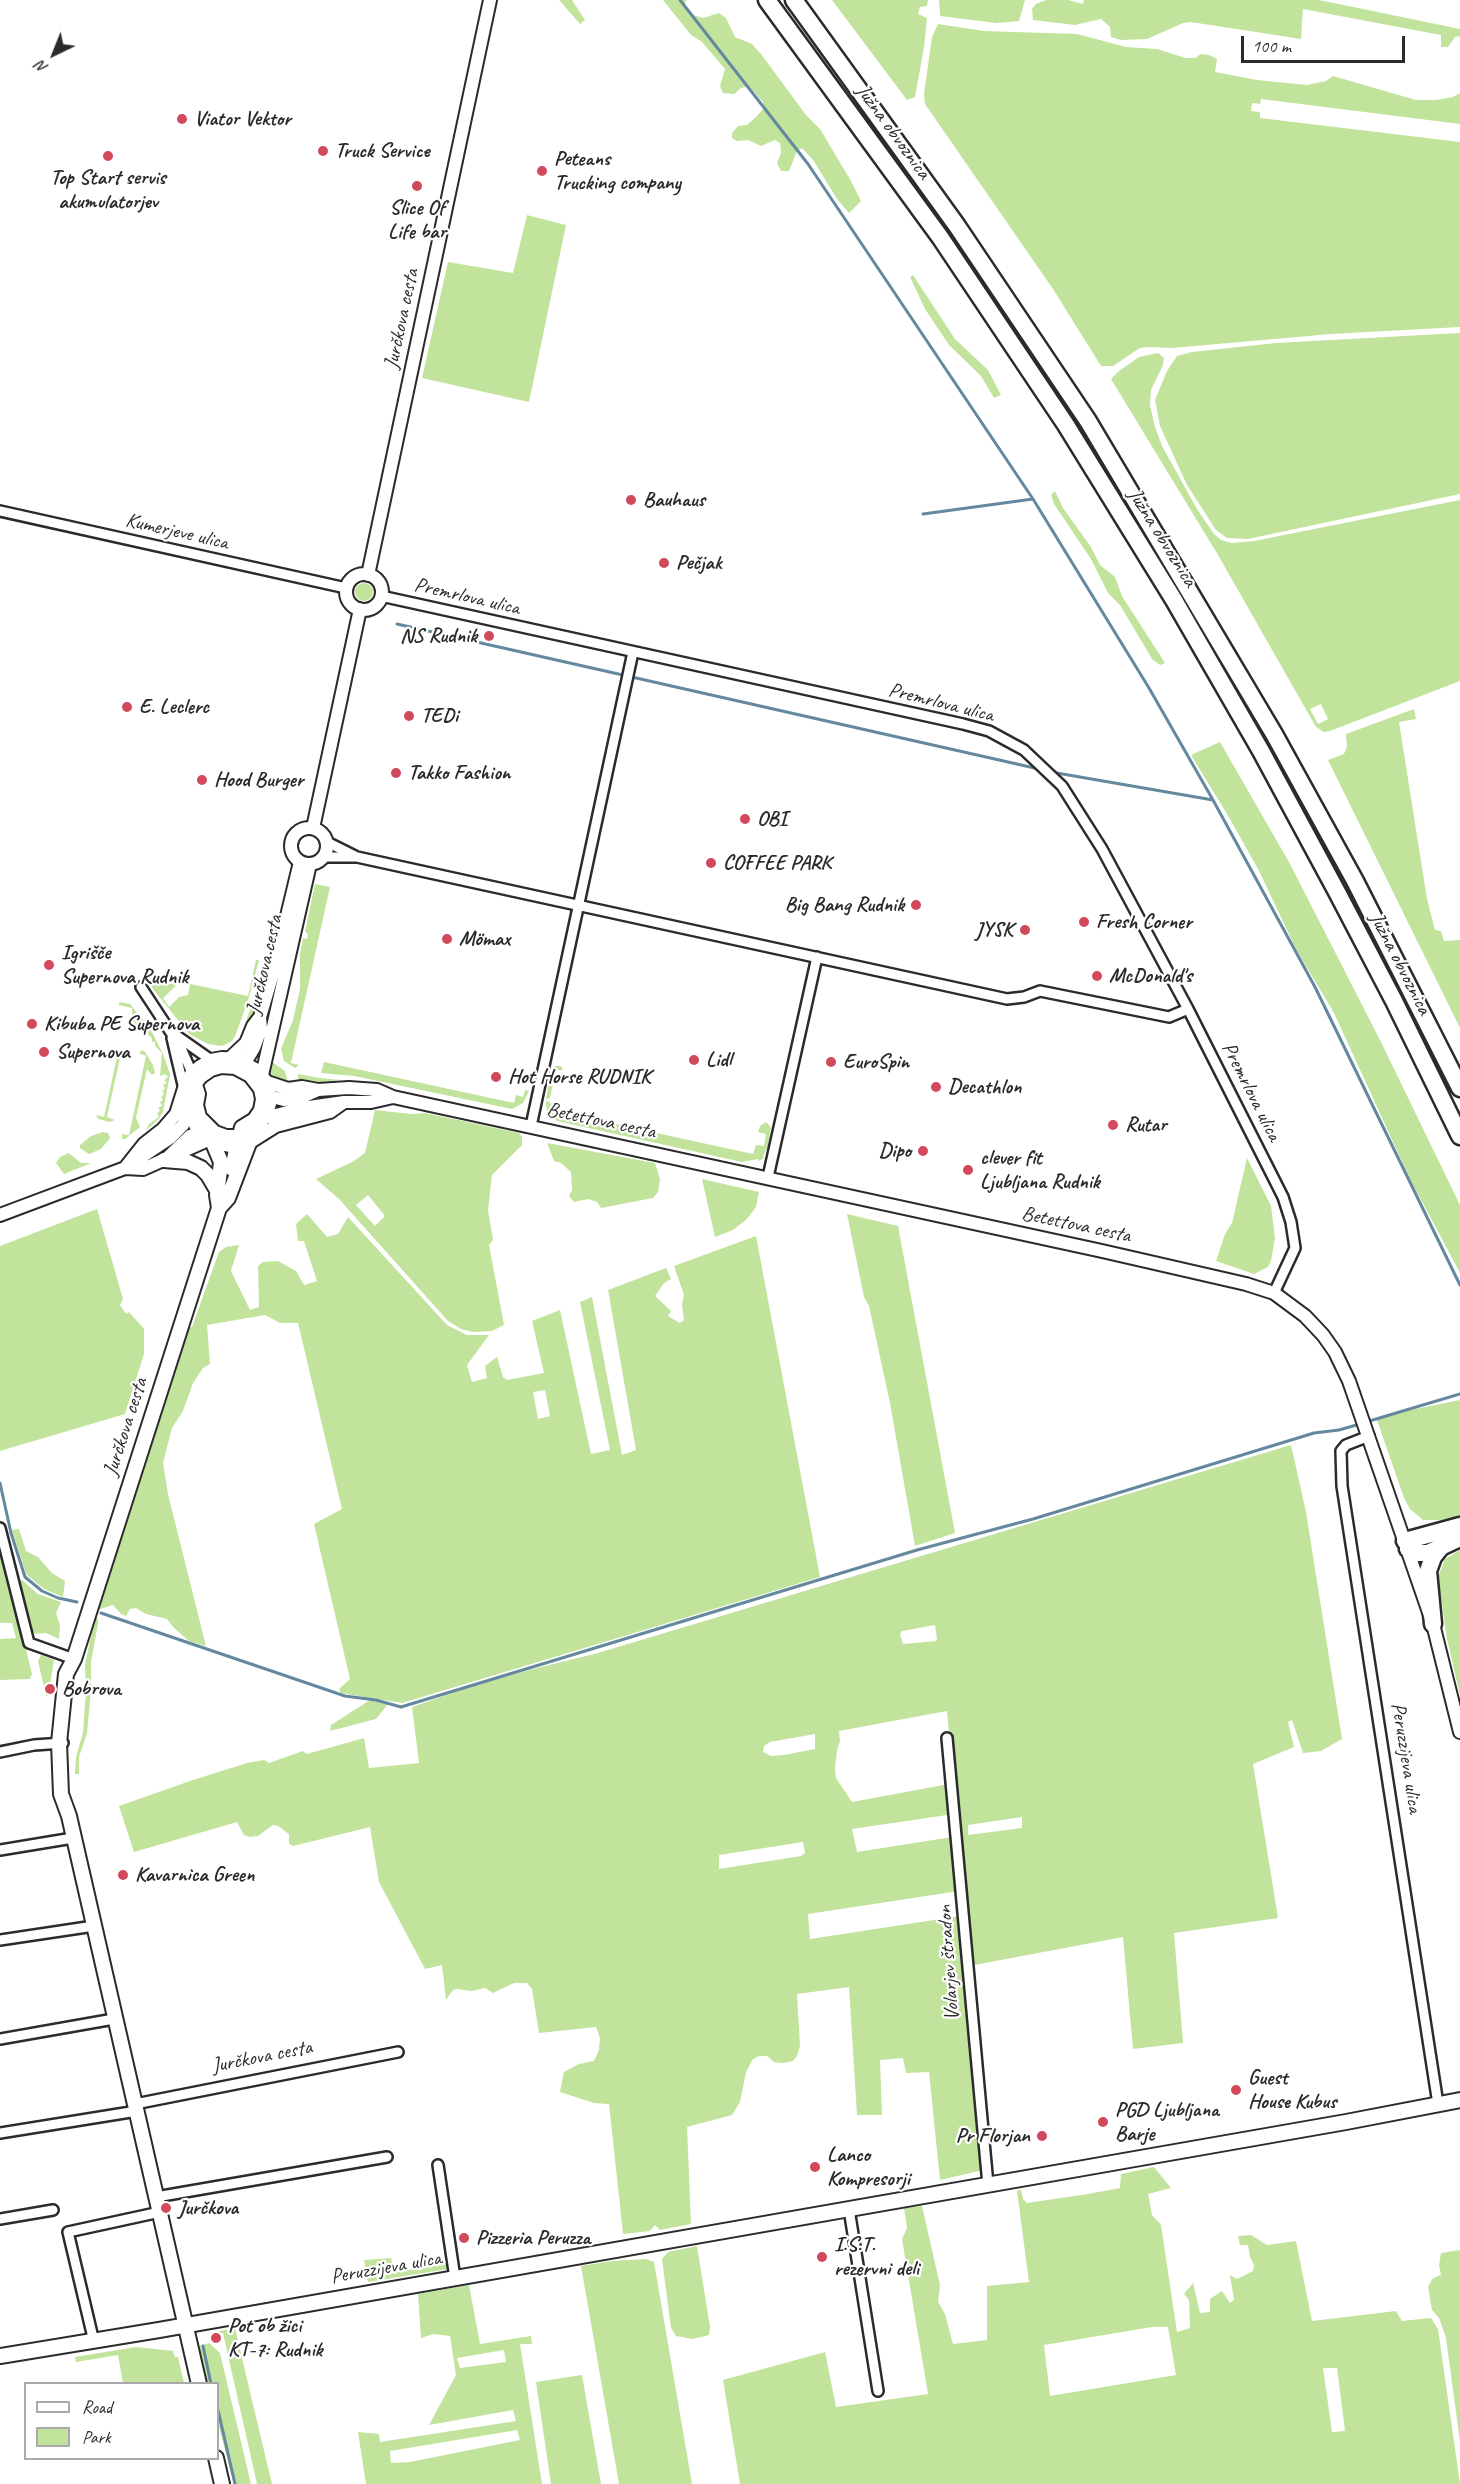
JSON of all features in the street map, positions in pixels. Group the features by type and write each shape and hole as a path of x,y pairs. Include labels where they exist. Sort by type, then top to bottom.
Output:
{"highway":[{"name":"Južna obvoznica","path":"767,0 940,237 1066,425 1174,600 1332,882 1395,1001 1460,1136"},
{"name":"Južna obvoznica","path":"794,0 918,170 1088,421 1274,734 1361,892 1460,1088"},
{"path":"1406,1545 1460,1526"},
{"path":"1406,1545 1421,1554 1460,1538"},
{"path":"1433,1624 1428,1571 1433,1557 1441,1547"}],"main road":[{"name":"Jurčkova cesta","path":"199,2382 73,1838 62,1743 66,1674 74,1659 219,1208 221,1162 207,1136"},
{"name":"Jurčkova cesta","path":"219,1208 228,1198 233,1180 231,1172 242,1142"},
{"path":"164,1160 188,1162 201,1168 218,1192"},
{"name":"Peruzzijeva ulica","path":"0,2356 94,2342 1460,2100"},
{"path":"216,2460 222,2484"}],"street":[{"name":"Jurčkova cesta","path":"368,575 490,0"},
{"name":"Kumerjeve ulica","path":"0,511 346,588"},
{"path":"368,575 379,583 381,596 373,607 360,609 349,602 346,588 354,577 368,575"},
{"name":"Premrlova ulica","path":"381,596 980,729 1007,740 1038,761 1062,786 1102,849 1188,1009 1283,1197 1291,1222 1295,1248 1274,1293"},
{"path":"313,828 360,609"},
{"path":"531,1126 633,652"},
{"path":"357,857 327,842 322,833 313,828 298,831 292,839 291,849 305,863 324,857 357,857 1007,999 1024,998 1040,991 1169,1017 1188,1009"},
{"path":"324,857 327,842"},
{"name":"Jurčkova cesta","path":"237,1063 251,1054 261,1029 260,1017 305,863"},
{"name":"Jurčkova cesta","path":"265,1087 305,863"},
{"path":"768,1177 817,957"},
{"path":"141,987 182,1048 190,1080 189,1112 193,1123 207,1136 242,1142"},
{"path":"171,1033 211,1060 237,1063 265,1087 265,1118 242,1142"},
{"path":"171,1033 190,1080 199,1094 198,1111 207,1136"},
{"path":"125,1168 144,1144 163,1129 176,1114 190,1080 211,1060"},
{"path":"237,1063 254,1080 265,1087"},
{"path":"190,1080 211,1070 237,1063"},
{"path":"242,1142 241,1127 254,1119 260,1110 265,1087"},
{"name":"Betettova cesta","path":"265,1087 302,1087 318,1090 364,1088 393,1097 1196,1272 1274,1293 1305,1316 1329,1344 1350,1381 1433,1624 1460,1732"},
{"name":"Betettova cesta","path":"265,1118 302,1108 344,1102 371,1102 393,1097"},
{"name":"Betettova cesta","path":"242,1142 276,1126 330,1112 344,1102"},
{"path":"2,1216 125,1168 170,1138 183,1125 189,1112"},
{"path":"125,1168 143,1169 207,1136"},
{"name":"Peruzzijeva ulica","path":"1367,1432 1346,1445 1341,1451 1342,1486 1438,2104"},
{"path":"0,1528 29,1643 74,1659"},
{"name":"Volarjev štradon","path":"947,1738 988,2185"},
{"path":"0,1752 62,1743"},
{"path":"0,1850 73,1838"},
{"path":"0,1940 94,1926"},
{"path":"0,2038 114,2019"},
{"name":"Jurčkova cesta","path":"136,2108 398,2052"},
{"path":"0,2133 136,2108"},
{"path":"156,2197 387,2157"},
{"path":"438,2165 455,2278"},
{"path":"849,2209 878,2391"},
{"path":"0,2219 53,2210"},
{"path":"94,2342 68,2232 160,2212"}],"green space":[{"path":"559,0 572,0 585,20 580,24"},
{"path":"663,0 686,0 685,4 690,14 703,18 719,13 726,18 735,37 752,44 761,54 806,115 820,129 851,181 861,201 849,213 837,199 813,160 802,148 797,151 789,171 781,171 777,163 781,153 780,143 775,140 761,146 748,140 737,141 732,138 732,133 738,126 747,125 757,116 763,109 763,102 749,86 741,88 734,94 723,93 720,86 725,69 701,41 691,35"},
{"path":"832,0 928,0 927,6 920,7 918,14 927,18 915,97 907,100"},
{"path":"939,0 1025,0 1019,21 996,23 940,16"},
{"path":"1046,0 1068,0 1083,4 1084,0 1319,0 1460,29 1460,36 1455,37 1448,47 1441,47 1441,35 1303,9 1301,39 1191,22 1183,23 1147,39 1121,40 1111,37 1110,27 1101,19 1075,25 1033,20 1032,9 1036,4"},
{"path":"938,24 984,31 1077,34 1126,47 1157,49 1185,58 1195,58 1201,54 1209,55 1217,59 1215,72 1257,80 1307,85 1326,81 1333,76 1416,100 1436,100 1453,97 1460,93 1460,124 1261,99 1260,104 1252,103 1251,111 1260,112 1260,118 1460,142 1460,327 1331,334 1172,348 1148,347 1140,348 1113,366 1101,366 1053,289 925,104 924,94 932,37"},
{"path":"527,215 566,225 529,402 422,378 448,262 513,273"},
{"path":"913,275 955,339 988,370 1001,395 994,398 981,376 949,345 925,309 910,277"},
{"path":"1460,333 1460,494 1248,539 1227,538 1216,530 1187,485 1160,426 1155,400 1167,371 1177,356 1192,352 1276,343"},
{"path":"1158,353 1164,358 1151,390 1150,405 1155,427 1162,446 1197,509 1214,534 1221,540 1232,543 1254,541 1460,500 1460,681 1330,731 1324,732 1316,727 1218,555 1111,379 1139,357","holes":["1321,704 1328,719 1318,724 1310,709"]},
{"path":"1055,491 1063,508 1091,547 1100,565 1115,577 1122,596 1165,663 1160,665 1152,659 1120,605 1108,593 1091,559 1054,504 1051,495"},
{"path":"364,583 370,586 373,592 370,598 364,601 358,598 355,592 358,586"},
{"path":"1414,709 1416,719 1399,722 1427,899 1435,930 1441,931 1444,941 1460,940 1460,1028 1328,760 1344,754 1347,746 1346,734"},
{"path":"1220,742 1289,862 1381,1042 1460,1205 1460,1273 1410,1179 1334,1013 1296,949 1259,871 1191,755"},
{"path":"315,884 330,887 291,1063 299,1065 295,1068 284,1061 281,1049 293,1020 300,989 300,954 303,938 307,939 308,934 305,932"},
{"path":"256,960 259,960 249,997 236,1034 232,1041 222,1046 208,1044 189,1034 153,989 143,972 178,981 178,984 163,998 169,1007 179,997 188,995 190,984 248,996"},
{"path":"265,961 267,968 246,1037 242,1035"},
{"path":"119,1002 130,1004 152,1032 163,1054 170,1074 163,1112 159,1119 145,1131 149,1124 159,1117 158,1108 162,1106 160,1102 163,1100 162,1091 165,1089 163,1085 167,1083 164,1080 168,1077 165,1074 160,1076 162,1053 155,1046 155,1042 152,1042 146,1028 140,1022 138,1026 135,1026 132,1008 119,1005"},
{"path":"142,1050 153,1065 155,1073 152,1075 147,1069 136,1118 140,1127 125,1139 122,1139 122,1134 129,1135 146,1056 139,1053"},
{"path":"117,1057 120,1058 107,1117 115,1120 110,1122 98,1119 96,1115 104,1117"},
{"path":"268,1059 285,1071 289,1086 273,1079 268,1070"},
{"path":"324,1062 514,1103 516,1095 523,1097 525,1090 529,1091 523,1103 512,1109 354,1076 321,1073"},
{"path":"555,1066 561,1066 563,1070 556,1070 550,1098 546,1099 551,1070"},
{"path":"298,1074 320,1078 340,1080 298,1085"},
{"path":"550,1101 549,1103 553,1104 551,1111 554,1114 559,1115 560,1112 753,1154 756,1145 764,1146 766,1134 758,1132 760,1126 766,1122 771,1127 768,1146 764,1158 759,1161 758,1159 742,1162 557,1121 547,1113 546,1102"},
{"path":"375,1110 411,1114 425,1113 519,1133 522,1137 522,1145 492,1175 488,1210 493,1240 489,1245 504,1325 492,1331 473,1332 461,1329 448,1321 339,1199 316,1179 352,1162 365,1153","holes":["368,1195 385,1216 375,1226 356,1205"]},
{"path":"103,1132 108,1133 110,1138 101,1149 89,1154 80,1148 80,1145 91,1136"},
{"path":"547,1143 655,1163 660,1179 658,1192 653,1198 601,1208 597,1202 588,1199 574,1202 569,1196 572,1190 571,1172 561,1163 554,1161"},
{"path":"69,1153 81,1163 91,1163 64,1174 56,1163 60,1157"},
{"path":"1247,1158 1271,1206 1275,1238 1268,1267 1254,1274 1216,1261 1225,1234 1232,1223"},
{"path":"702,1179 759,1192 756,1207 746,1220 733,1230 715,1237"},
{"path":"97,1209 123,1299 120,1305 126,1314 129,1312 144,1329 144,1354 125,1414 0,1451 0,1246"},
{"path":"307,1214 327,1237 338,1234 348,1217 447,1325 467,1335 489,1335 467,1365 472,1382 487,1378 485,1366 497,1357 503,1377 507,1380 544,1373 532,1321 560,1310 591,1454 610,1450 580,1302 592,1297 622,1455 636,1450 608,1290 666,1268 671,1279 664,1283 655,1296 671,1311 668,1316 680,1323 684,1320 682,1304 684,1295 674,1266 756,1236 820,1577 402,1703 341,1693 339,1689 350,1679 314,1524 342,1509 298,1323 280,1323 265,1315 207,1325 210,1364 203,1368 193,1383 183,1411 172,1428 163,1463 168,1494 206,1646 189,1641 167,1619 146,1614 136,1608 130,1609 126,1616 113,1605 97,1610 189,1327 192,1327 219,1252 226,1247 239,1245 231,1271 250,1310 259,1307 258,1266 263,1262 278,1261 296,1271 304,1285 317,1281 304,1241 298,1241 296,1224","holes":["545,1390 550,1416 538,1419 533,1392"]},
{"path":"847,1214 898,1226 955,1533 915,1546 890,1403 869,1306 864,1297"},
{"path":"1460,1400 1460,1516 1441,1520 1423,1520 1410,1509 1404,1498 1377,1420 1391,1414"},
{"path":"1291,1445 1306,1512 1342,1739 1321,1751 1303,1753 1292,1720 1288,1722 1294,1747 1253,1764 1278,1918 1174,1933 1183,2043 1133,2049 1123,1937 969,1966 947,1711 839,1731 836,1778 852,1802 949,1784 954,1814 852,1829 857,1852 952,1837 959,1891 808,1914 810,1939 960,1916 963,1977 982,2166 979,2171 940,2180 929,2072 906,2073 903,2058 880,2060 882,2115 857,2115 849,1987 797,1994 800,2046 793,2061 774,2062 767,2056 753,2059 746,2072 740,2102 732,2115 687,2127 691,2224 660,2230 655,2225 650,2231 623,2234 609,2104 594,2103 560,2092 564,2072 579,2064 594,2061 599,2050 600,2038 596,2027 539,2033 532,1989 527,1983 514,1983 493,1993 485,1988 471,1991 457,1989 453,1990 446,2000 442,1965 425,1969 379,1882 370,1827 293,1846 289,1844 289,1834 278,1826 273,1825 258,1836 250,1837 244,1835 237,1822 134,1852 119,1806 247,1763 264,1760 269,1763 303,1751 307,1754 364,1738 369,1768 419,1763 412,1707 469,1687 598,1653","holes":["935,1625 937,1639 936,1641 903,1644 900,1634 902,1631","815,1734 815,1749 784,1755 771,1756 763,1752 764,1746 770,1742","1022,1817 1022,1828 968,1835 968,1825","803,1842 805,1853 801,1856 719,1869 719,1855"]},
{"path":"19,1529 26,1551 38,1557 52,1573 65,1581 63,1597 44,1589 26,1574 12,1530"},
{"path":"0,1541 32,1674 30,1679 0,1680 0,1639 16,1638 12,1623 0,1623"},
{"path":"1460,1550 1460,1695 1447,1639 1438,1577 1445,1559"},
{"path":"22,1580 38,1594 61,1602 56,1613 60,1625 59,1639 46,1633 35,1634 29,1626 18,1581"},
{"path":"95,1617 98,1619 98,1624 91,1662 87,1733 79,1757 79,1774 75,1774 76,1757 83,1733 85,1665"},
{"path":"41,1655 54,1660 48,1696 46,1696 38,1661"},
{"path":"370,1700 388,1704 376,1719 330,1731 331,1725"},
{"path":"1154,2167 1171,2188 1148,2194 1152,2215 1161,2225 1177,2332 1190,2328 1189,2300 1184,2294 1193,2283 1200,2313 1210,2312 1210,2299 1222,2291 1230,2303 1234,2300 1230,2275 1237,2279 1253,2271 1254,2265 1248,2245 1240,2245 1238,2236 1251,2235 1267,2245 1296,2241 1312,2321 1396,2311 1402,2321 1431,2318 1438,2329 1460,2484 740,2484 723,2380 825,2352 836,2407 928,2394 902,2239 907,2228 904,2208 922,2206 940,2285 938,2302 945,2314 953,2344 987,2340 987,2286 1029,2282 1017,2191 1021,2190 1023,2199 1027,2203 1088,2194 1120,2188 1121,2174","holes":["1152,2327 1168,2327 1176,2375 1050,2396 1044,2345","1323,2368 1337,2368 1345,2431 1332,2432"]},
{"path":"697,2246 710,2327 709,2335 693,2339 676,2336 671,2328 662,2259 668,2252"},
{"path":"1460,2250 1460,2442 1446,2338 1439,2318 1432,2310 1428,2287 1433,2278 1441,2275 1439,2265 1441,2253"},
{"path":"391,2258 394,2272 448,2264 448,2269 368,2282 364,2260"},
{"path":"646,2259 654,2262 692,2484 619,2484 581,2266"},
{"path":"469,2285 480,2344 531,2336 532,2344 520,2344 542,2484 366,2484 358,2432 379,2434 380,2442 516,2421 513,2410 429,2425 456,2375 450,2336 433,2334 421,2338 418,2294","holes":["504,2350 506,2362 460,2368 457,2358","517,2430 520,2440 410,2462 391,2463 390,2451"]},
{"path":"235,2328 272,2484 257,2484 223,2333 211,2335 210,2333"},
{"path":"209,2343 220,2353 251,2484 234,2484 219,2427 219,2382 207,2382 199,2346"},
{"path":"136,2347 173,2351 175,2357 178,2357 184,2382 123,2382 118,2355 76,2362 75,2357"},
{"path":"582,2375 601,2484 551,2484 536,2382"}],"waterway":[{"path":"680,0 808,164 1033,499 1149,688 1315,987 1460,1285"},
{"path":"923,514 1033,499"},
{"path":"397,624 1039,769"},
{"path":"1051,772 1213,800"},
{"path":"1366,1422 1460,1394"},
{"path":"101,1613 345,1696 376,1700 401,1707 917,1550 1033,1519 1314,1433 1339,1430 1360,1424"},
{"path":"0,1483 11,1533 25,1577 42,1591 58,1598 77,1602"},
{"path":"203,2346 211,2382"},
{"path":"219,2414 235,2484"}],"place":[{"name":"Viator Vektor","path":"182,119"},
{"name":"Truck Service","path":"323,151"},
{"name":"Top Start servis akumulatorjev","path":"108,156"},
{"name":"Peteans Trucking company","path":"542,171"},
{"name":"Slice Of Life bar","path":"417,186"},
{"name":"Bauhaus","path":"631,500"},
{"name":"Pečjak","path":"664,563"},
{"name":"NS Rudnik","path":"489,636"},
{"name":"E. Leclerc","path":"127,707"},
{"name":"TEDi","path":"409,716"},
{"name":"Takko Fashion","path":"396,773"},
{"name":"Hood Burger","path":"202,780"},
{"name":"OBI","path":"745,819"},
{"name":"COFFEE PARK","path":"711,863"},
{"name":"Big Bang Rudnik","path":"916,905"},
{"name":"Fresh Corner","path":"1084,922"},
{"name":"JYSK","path":"1025,930"},
{"name":"Mömax","path":"447,939"},
{"name":"Igrišče Supernova Rudnik","path":"49,965"},
{"name":"McDonald's","path":"1097,976"},
{"name":"Kibuba PE Supernova","path":"32,1024"},
{"name":"Supernova","path":"44,1052"},
{"name":"Lidl","path":"694,1060"},
{"name":"EuroSpin","path":"831,1062"},
{"name":"Hot Horse RUDNIK","path":"496,1077"},
{"name":"Decathlon","path":"936,1087"},
{"name":"Rutar","path":"1113,1125"},
{"name":"Dipo","path":"923,1151"},
{"name":"clever fit Ljubljana Rudnik","path":"968,1170"},
{"name":"Bobrova","path":"50,1689"},
{"name":"Kavarnica Green","path":"123,1875"},
{"name":"Guest House Kubus","path":"1236,2090"},
{"name":"PGD Ljubljana Barje","path":"1103,2122"},
{"name":"Pr Florjan","path":"1042,2136"},
{"name":"Lanco Kompresorji","path":"815,2167"},
{"name":"Jurčkova","path":"166,2208"},
{"name":"Pizzeria Peruzza","path":"464,2238"},
{"name":"I.S.T. rezervni deli","path":"822,2257"},
{"name":"Pot ob žici KT-7: Rudnik","path":"216,2338"}]}
